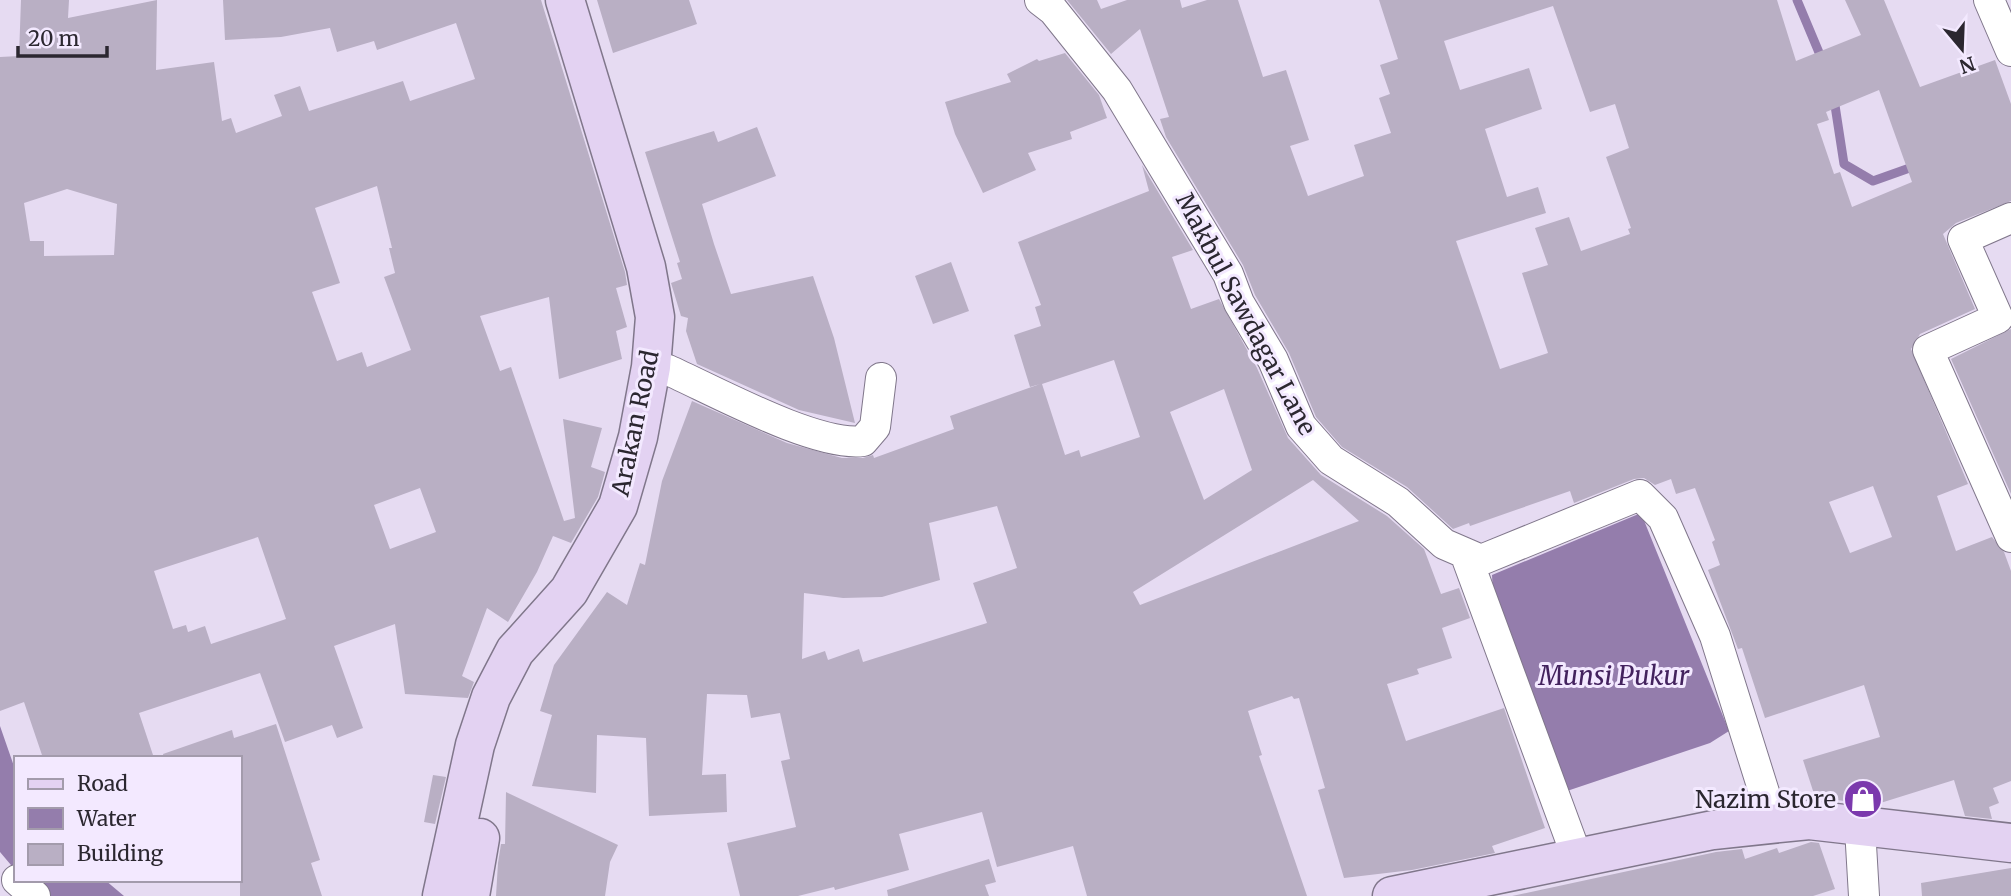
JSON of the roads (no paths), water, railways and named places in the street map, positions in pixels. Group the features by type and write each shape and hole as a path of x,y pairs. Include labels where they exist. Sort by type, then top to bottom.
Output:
{"main road":[{"name":"Arakan Road","path":"442,896 475,745 491,697 515,651 569,591 618,506 638,437 651,367 655,317 646,267 565,0"},
{"name":"Arakan Road","path":"470,896 497,740 529,665 593,582 637,499 652,448 668,370 665,308 651,237 579,0"},
{"path":"1392,896 1713,830 1809,820 1860,828 2011,843"}],"street":[{"name":"Makbul Sawdagar Lane","path":"1040,0 1053,10 1117,90 1181,193 1273,360 1301,426 1331,460 1398,502 1444,544 1481,560 1640,495 1663,518 1715,636 1774,824"},
{"path":"1989,0 2011,51"},
{"path":"2011,218 1963,239 1998,318 1928,350 2011,537"},
{"path":"668,370 790,425 846,443 863,441 875,427 881,378"},
{"path":"1465,553 1577,858"},
{"path":"1860,828 1864,896"},
{"path":"0,865 14,877"},
{"path":"19,882 35,896"}],"water":[{"name":"Munsi Pukur","path":"1641,513 1729,731 1710,743 1564,792 1493,594 1492,575"},
{"path":"0,726 14,766 14,869 0,852"},
{"path":"30,882 107,882 124,896 47,896"}],"waterway":[{"path":"1797,0 1823,62"},
{"path":"1834,99 1844,164 1873,181 1918,165"}],"place":[{"name":"Nazim Store","path":"1863,799"}]}
